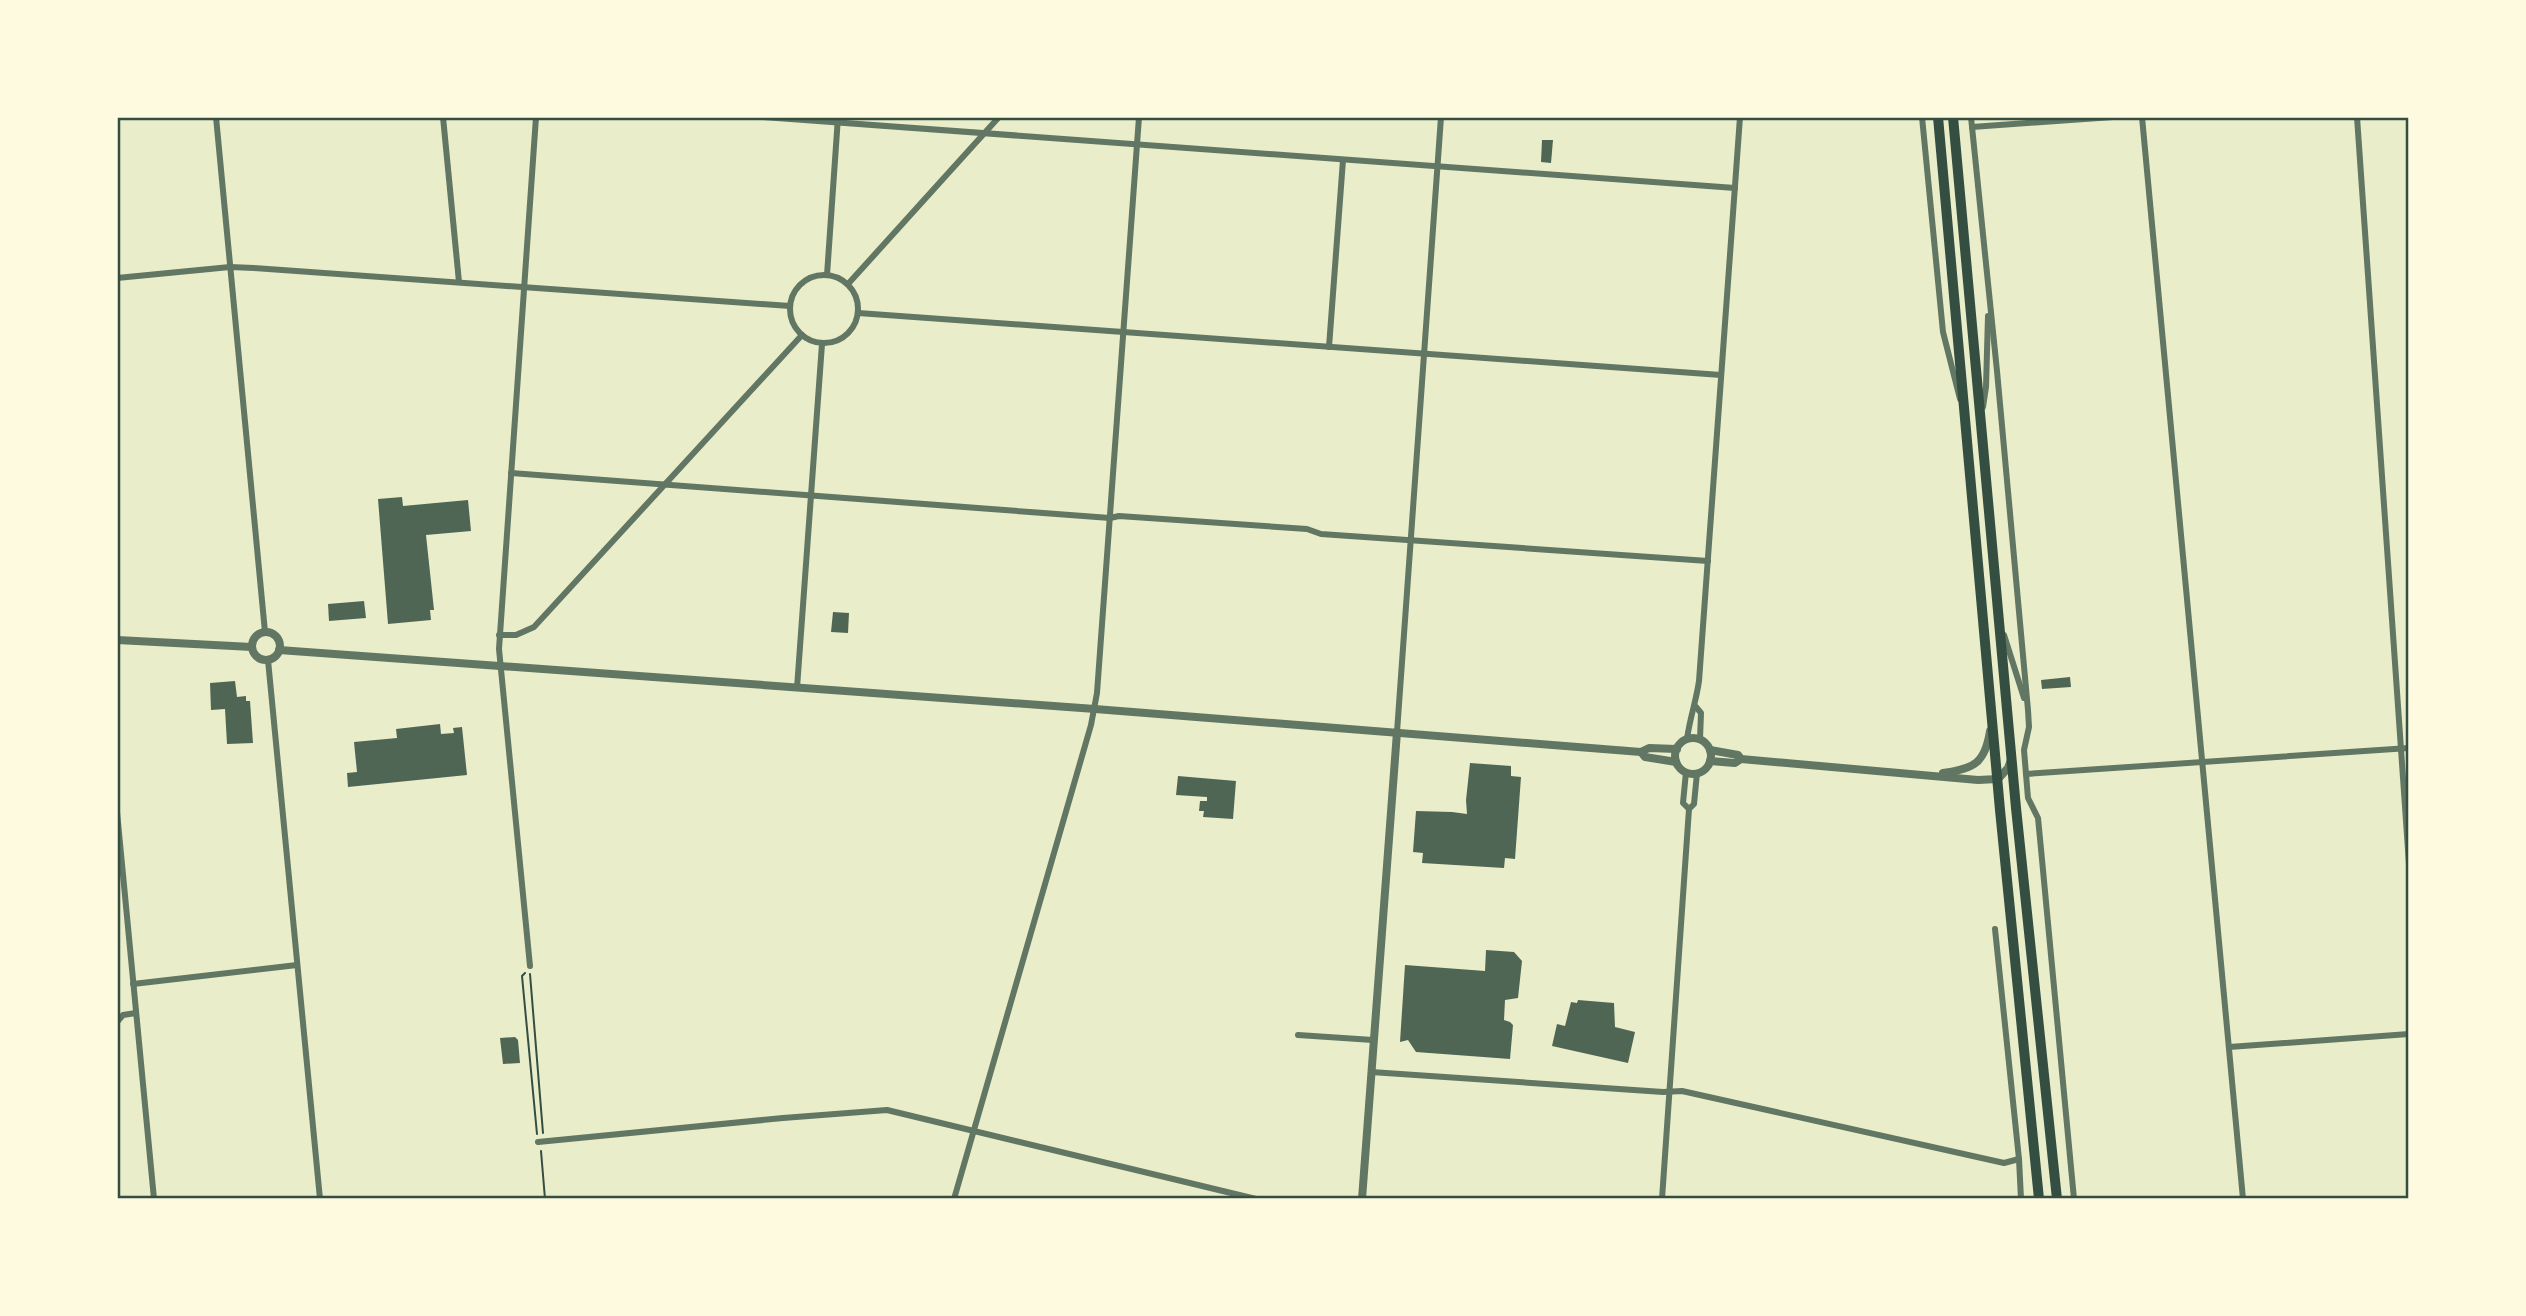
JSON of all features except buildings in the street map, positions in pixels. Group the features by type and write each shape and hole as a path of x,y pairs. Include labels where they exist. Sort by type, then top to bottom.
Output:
{"main road":[{"path":"1938,117 2039,1199"},
{"path":"1954,117 2011,760 2057,1199"}],"street":[{"path":"216,117 265,632"},
{"path":"443,117 459,282"},
{"path":"530,966 499,635 537,117"},
{"path":"763,117 838,120 984,134 1735,188"},
{"path":"848,284 999,117"},
{"path":"954,1199 1095,709 1139,117"},
{"path":"1362,1199 1441,117"},
{"path":"1740,117 1696,707 1700,713 1700,739 1710,750 1738,755 1741,759"},
{"path":"1922,117 1943,332 1953,378 1965,411"},
{"path":"1971,117 2028,710 2029,727 2024,750 2028,798 2038,818 2074,1199"},
{"path":"1972,127 2113,117"},
{"path":"2142,117 2243,1199"},
{"path":"2357,117 2409,864"},
{"path":"827,275 838,120"},
{"path":"1329,347 1343,160"},
{"path":"117,278 230,267 790,306"},
{"path":"827,275 848,284 858,302 858,313 850,332 832,343 822,344 802,335 791,317 790,306 793,296 806,280 827,275"},
{"path":"1981,419 1986,387 1988,290"},
{"path":"858,313 1721,374"},
{"path":"499,635 516,635 534,627 802,335"},
{"path":"797,688 822,344"},
{"path":"511,473 1110,517 1312,529 1321,534 1707,561"},
{"path":"1999,621 2028,710"},
{"path":"265,632 272,633 278,639 279,650 275,657 268,660 257,657 252,647 255,637 265,632"},
{"path":"117,640 252,647"},
{"path":"279,650 1095,709 1641,752 1649,748 1677,749"},
{"path":"268,660 320,1199"},
{"path":"1676,762 1677,749 1687,739 1691,712 1696,707"},
{"path":"1926,775 1967,769 1976,764 1984,756 1989,743 1993,719"},
{"path":"1687,739 1700,739"},
{"path":"2026,774 2409,748"},
{"path":"1641,752 1645,757 1676,762 1686,772 1697,773 1704,770 1710,761 1710,750"},
{"path":"1710,761 1735,763 1741,759 1978,780 1998,779 2011,760"},
{"path":"1686,772 1684,803 1689,809"},
{"path":"1662,1199 1689,809 1694,804 1697,773"},
{"path":"117,812 154,1199"},
{"path":"1995,929 2021,1199"},
{"path":"134,984 297,965"},
{"path":"117,1022 124,1015 136,1013"},
{"path":"2229,1047 2409,1034"},
{"path":"1298,1035 1374,1040"},
{"path":"1371,1072 1689,1092 2004,1163 2019,1159"},
{"path":"540,1142 887,1110 1256,1199"}],"path":[{"path":"530,966 540,1142"},
{"path":"530,966 522,976 545,1199"}]}
